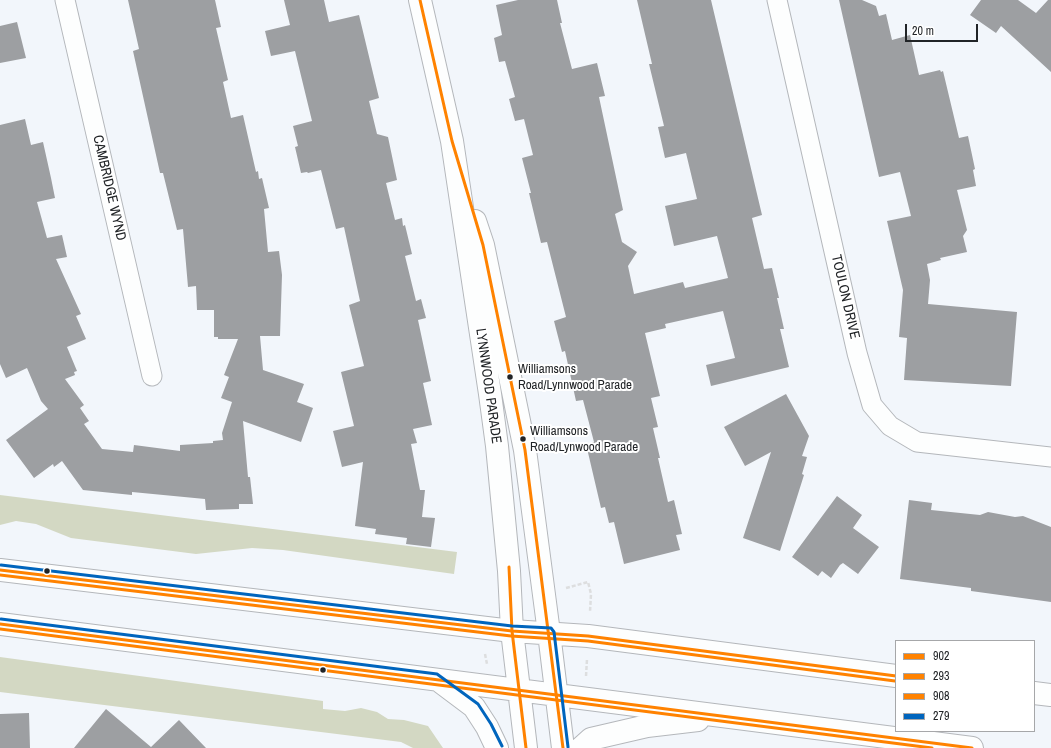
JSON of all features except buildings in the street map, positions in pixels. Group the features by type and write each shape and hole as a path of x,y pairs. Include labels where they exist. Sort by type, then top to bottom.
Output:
{"main road":[{"name":"LYNNWOOD PARADE","path":"420,0 452,141 483,245 526,450 563,748"},
{"name":"LYNNWOOD PARADE","path":"452,141 496,438 509,571 512,632 526,748"},
{"path":"0,570 512,632 588,636 895,676"},
{"path":"0,624 972,748"},
{"path":"436,679 474,707 487,727 497,748"},
{"path":"1035,693 1051,695"},
{"path":"581,748 591,739 640,728 728,716"}],"street":[{"name":"CAMBRIDGE WYND","path":"66,0 152,376"},
{"name":"TOULON DRIVE","path":"777,0 857,353 872,405 890,426 917,442 1051,457"}],"path":[{"path":"486,654 486,664"}],"green space":[{"path":"0,495 457,552 454,574 283,550 252,548 196,554 71,538 36,524 16,521 0,525"},
{"path":"0,657 323,701 323,709 345,711 361,708 377,712 388,719 404,720 428,726 443,748 413,748 401,742 0,692"}],"transit line":[{"name":"908","path":"420,0 452,141 483,245 525,450 563,748"},
{"name":"279","path":"1,565 512,626 551,628 554,632 568,747"},
{"name":"908","path":"509,567 512,631 526,748"},
{"name":"902","path":"0,570 512,631 588,636 895,676"},
{"name":"293","path":"0,575 511,636 588,641 895,681"},
{"name":"279","path":"1,619 437,674 478,704 491,724 502,746"},
{"name":"902","path":"0,624 972,748"},
{"name":"293","path":"0,629 932,748"}],"place":[{"name":"Williamsons Road/Lynnwood Parade","path":"510,377"},
{"name":"Williamsons Road/Lynwood Parade","path":"523,439"}]}
